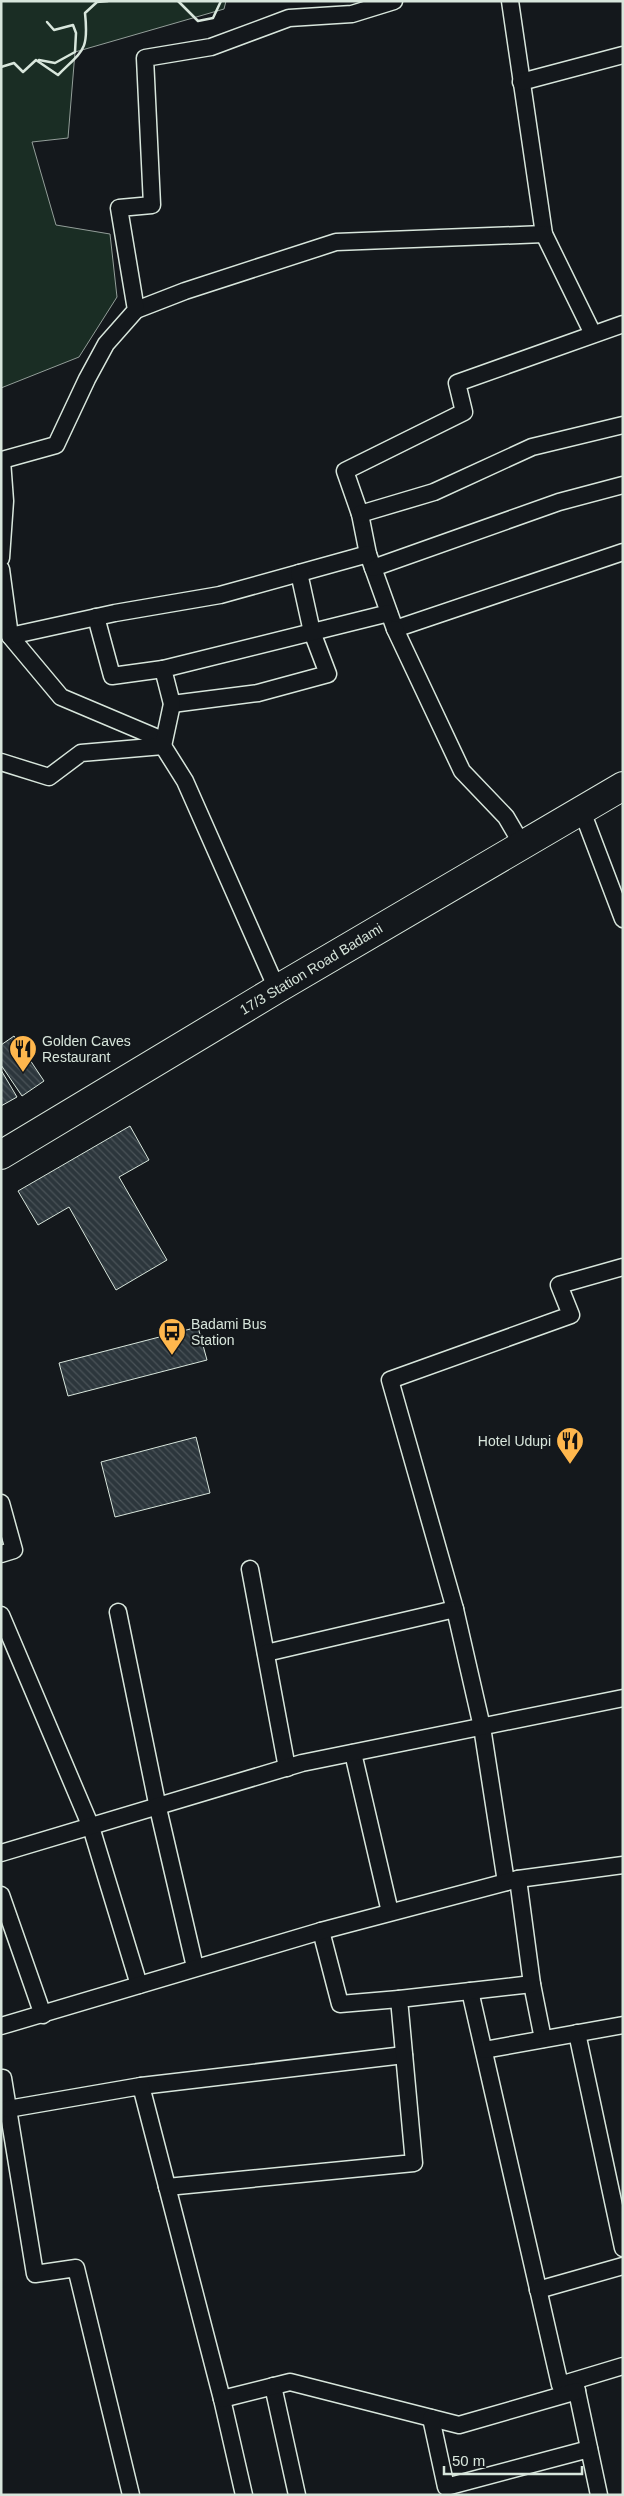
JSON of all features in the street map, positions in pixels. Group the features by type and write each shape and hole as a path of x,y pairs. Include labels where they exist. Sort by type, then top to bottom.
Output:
{"highway":[{"name":"17/3 Station Road Badami","path":"1,1155 277,989 623,786"}],"street":[{"path":"136,310 119,208 152,204 145,58 211,47 289,18 352,14 394,1"},
{"path":"510,1 544,234 593,334"},
{"path":"521,82 623,55"},
{"path":"1,558 5,501 2,460 56,445 106,344 136,310 185,291 336,242 544,234"},
{"path":"522,846 506,817 462,771 389,613 370,561 360,514 345,471 464,412 457,383 623,324"},
{"path":"360,514 434,492 532,447 623,426"},
{"path":"10,636 96,617 220,594 299,573 370,561 559,502 623,485"},
{"path":"396,629 623,552"},
{"path":"1,569 4,615 10,636 61,697 158,738 185,781 277,989"},
{"path":"172,704 258,693 328,674 312,632 299,573"},
{"path":"96,617 112,676 164,669 389,613"},
{"path":"163,746 172,704 164,669"},
{"path":"1,762 50,777 81,753 163,746"},
{"path":"582,810 623,919"},
{"path":"543,2039 482,1727 454,1609 390,1380 571,1315 559,1285 623,1267"},
{"path":"1,1503 14,1550 1,1554"},
{"path":"250,1569 288,1768"},
{"path":"266,1654 454,1609"},
{"path":"118,1612 158,1808 195,1967"},
{"path":"1,1615 91,1827 139,1984"},
{"path":"1,1853 288,1768 623,1698"},
{"path":"353,1753 390,1912"},
{"path":"1,2026 43,2015 195,1967 512,1880 623,1866"},
{"path":"1,1895 43,2015"},
{"path":"322,1931 340,2004 532,1984"},
{"path":"470,1991 560,2385 576,2386"},
{"path":"167,2187 414,2163 398,1999"},
{"path":"484,2050 623,2025"},
{"path":"577,2034 623,2248"},
{"path":"8,2109 141,2086 404,2055"},
{"path":"2,2076 35,2274 76,2268 132,2495"},
{"path":"141,2086 222,2399 244,2495"},
{"path":"538,2290 623,2266"},
{"path":"222,2399 290,2382 459,2425 576,2386 623,2366"},
{"path":"273,2386 297,2495"},
{"path":"576,2386 599,2495"},
{"path":"431,2418 446,2491 589,2449"}],"green space":[{"path":"1,1 226,1 224,9 75,52 68,138 32,142 56,225 110,234 117,297 79,357 1,388"}],"building":[{"name":"Golden Caves Restaurant","path":"14,1036 44,1081 22,1096 1,1065 1,1045"},
{"path":"1,1070 17,1097 1,1106"},
{"path":"130,1126 149,1160 119,1177 167,1260 116,1290 69,1207 38,1225 18,1191"},
{"path":"198,1327 207,1360 68,1396 59,1363"},
{"path":"196,1437 210,1493 115,1517 101,1462"}],"wall":[{"path":"1,67 14,63 23,72 36,60 58,75 79,54 85,43 85,13 97,2 108,1"},
{"path":"178,1 198,21 213,18 221,1"},
{"path":"39,60 55,63 75,52 76,33 73,25 54,30 47,22"}],"place":[{"name":"Golden Caves Restaurant","path":"23,1073"},
{"name":"Badami Bus Station","path":"172,1356"},
{"name":"Hotel Udupi","path":"570,1465"}]}
